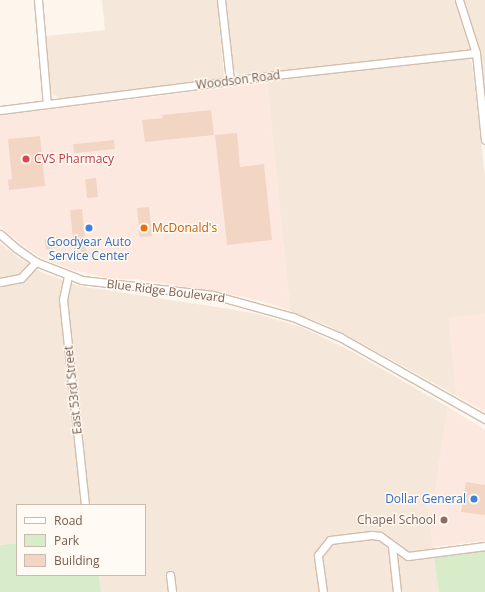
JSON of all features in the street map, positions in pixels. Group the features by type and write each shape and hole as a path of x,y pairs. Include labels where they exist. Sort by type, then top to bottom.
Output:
{"street":[{"path":"38,0 47,104"},
{"path":"221,0 230,80"},
{"path":"459,0 476,54 483,105 485,140"},
{"name":"Woodson Road","path":"0,110 230,80 476,54"},
{"name":"Blue Ridge Boulevard","path":"0,234 16,248 36,262 68,276 82,280 213,295 293,316 340,337 485,419"},
{"path":"0,282 21,278 36,262"},
{"name":"East 53rd Street","path":"68,276 63,299 85,504"},
{"path":"323,592 318,555 330,540 372,535 380,536 408,556 485,546"},
{"path":"392,546 397,592"},
{"path":"170,575 172,592"}],"shaded area":[{"path":"102,0 217,0 224,77 222,79 61,98 53,95 50,92 45,36 105,30"},
{"path":"226,0 485,0 485,105 478,49 240,75 237,74 233,69"},
{"path":"467,57 472,63 485,177 485,314 449,318 457,396 345,334 290,311 267,83 281,78"},
{"path":"267,83 290,311 269,303 244,297 137,279 112,279 70,269 40,257 23,246 0,226 0,115"},
{"path":"0,243 19,258 41,272 79,286 257,314 301,327 351,351 448,407 435,493 426,494 439,592 101,592 99,576 146,576 146,504 16,504 16,543 0,545"},
{"path":"485,314 485,412 457,396 449,318"},
{"path":"448,407 485,430 485,541 433,547 426,494 435,493"}],"green space":[{"path":"16,543 16,576 99,576 101,592 0,592 0,545"},
{"path":"485,551 485,592 439,592 434,557"}],"building":[{"path":"211,110 214,135 145,142 142,120 163,118 162,115"},
{"path":"237,133 240,167 264,164 272,240 227,245 215,135"},
{"name":"CVS Pharmacy","path":"40,136 45,186 9,190 8,180 12,179 8,139"},
{"path":"114,140 115,149 74,153 73,144"},
{"path":"96,178 98,197 87,198 85,179"},
{"path":"149,207 152,236 140,237 137,208"},
{"path":"82,209 87,259 75,260 70,210"},
{"path":"58,237 60,247 46,249 44,240"},
{"name":"Dollar General","path":"466,482 485,485 485,515 461,512"}],"place":[{"name":"CVS Pharmacy","path":"26,159"},
{"name":"Goodyear Auto Service Center","path":"89,228"},
{"name":"McDonald's","path":"144,228"},
{"name":"Dollar General","path":"474,499"},
{"name":"Chapel School","path":"444,520"}]}
